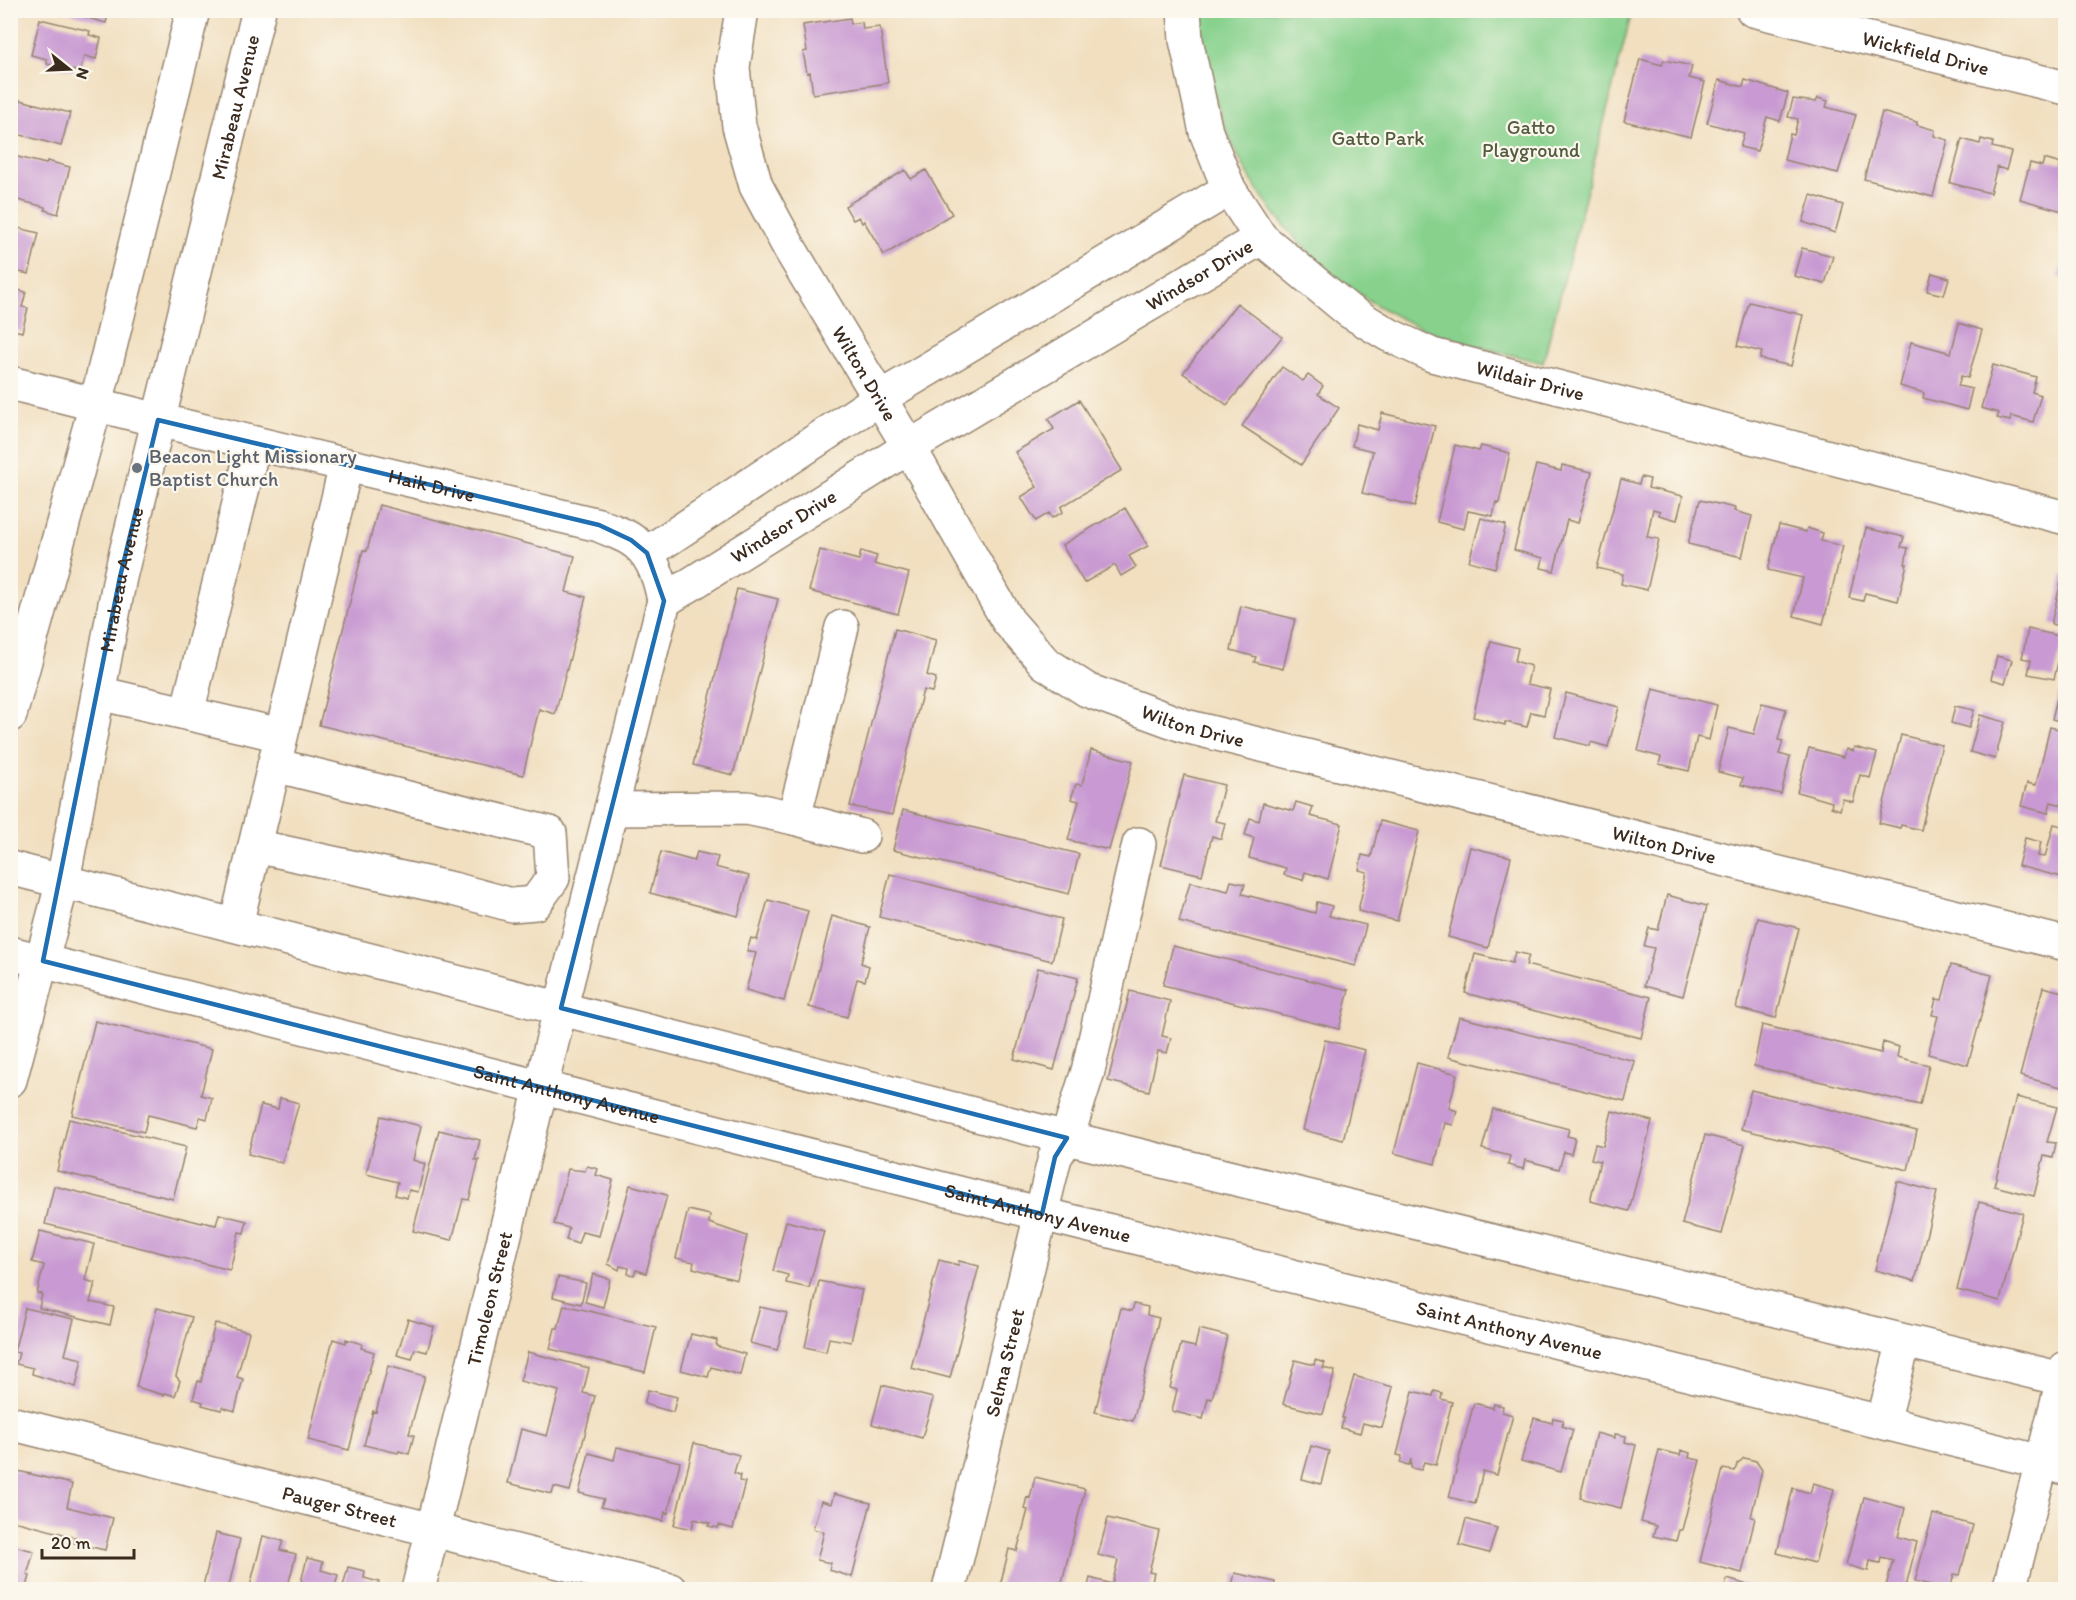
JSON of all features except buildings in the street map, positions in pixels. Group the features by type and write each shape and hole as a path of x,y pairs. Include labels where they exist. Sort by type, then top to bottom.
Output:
{"street":[{"path":"10,716 96,405 193,10"},
{"name":"Mirabeau Avenue","path":"10,1080 63,880 120,577 259,10"},
{"name":"Wilton Drive","path":"742,10 733,67 739,126 756,186 790,249 909,447 1008,621 1045,663 1088,690 1185,726 2066,944"},
{"name":"Wildair Drive","path":"1184,10 1186,40 1206,132 1229,189 1262,237 1349,311 1389,335 1432,355 2066,518"},
{"name":"Wickfield Drive","path":"1753,10 2066,88"},
{"path":"647,554 880,398 1229,189"},
{"name":"Windsor Drive","path":"664,601 909,447 1262,237"},
{"name":"Haik Drive","path":"10,383 599,525 631,540 647,554 661,584 664,601"},
{"path":"187,713 254,443"},
{"path":"236,925 346,465"},
{"path":"561,1008 664,601"},
{"path":"794,818 842,627"},
{"path":"98,693 187,713 278,750 550,833 553,878 535,903 512,905 453,889 255,846"},
{"path":"611,809 747,808 862,836"},
{"name":"Selma Street","path":"949,1590 1055,1157 1067,1138 1088,1071 1139,844"},
{"path":"10,868 1067,1138 1904,1341 2064,1376 2054,1465 2009,1590"},
{"name":"Saint Anthony Avenue","path":"10,953 1042,1214 2054,1465"},
{"name":"Timoleon Street","path":"418,1590 561,1008"},
{"path":"1883,1422 1904,1341"},
{"name":"Pauger Street","path":"10,1423 670,1590"}],"highlighted area":[{"path":"158,420 599,525 631,540 647,553 664,601 561,1008 1067,1138 1055,1157 1042,1214 43,961 120,577"}],"green space":[{"name":"Gatto Park","path":"1199,11 1632,11 1543,363 1443,336 1394,315 1361,295 1301,244 1276,215 1254,183 1235,149 1220,113 1213,88"}],"place":[{"name":"Beacon Light Missionary Baptist Church","path":"137,468"}],"park label":[{"name":"Gatto Playground","path":"1531,138"}]}
